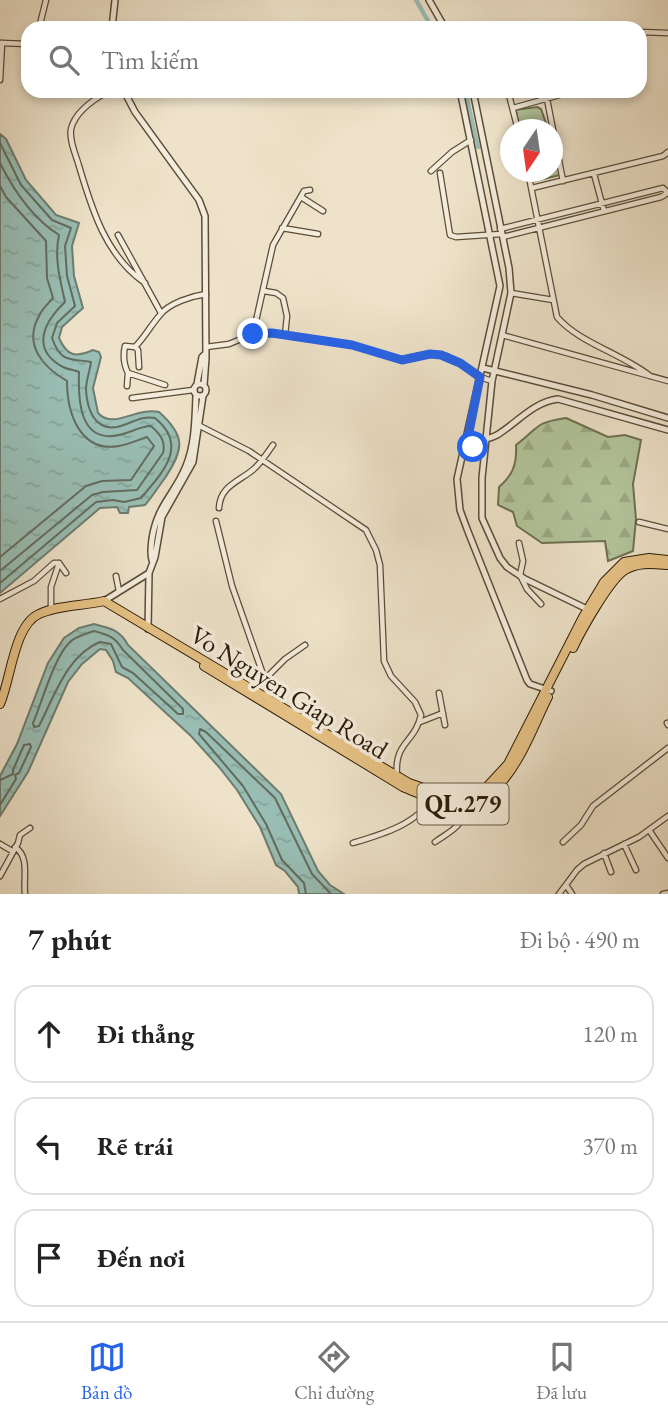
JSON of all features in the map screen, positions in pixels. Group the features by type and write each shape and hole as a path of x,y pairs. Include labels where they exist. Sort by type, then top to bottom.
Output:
{"highway":[{"name":"Vo Nguyen Giap Road","path":"148,629 181,646 397,779 447,803 464,804 488,795 508,775 587,609 604,582 624,562 649,558 668,560"},
{"name":"Vo Nguyen Giap Road","path":"433,796 463,798 484,790 492,783 508,764 614,580 623,570 649,563 668,565"},
{"path":"0,704 4,679 23,628 39,614 104,601"},
{"name":"QL.279","path":"104,601 148,629"}],"street":[{"path":"41,21 46,0"},
{"path":"113,21 115,0"},
{"path":"429,0 441,21"},
{"path":"647,32 668,33"},
{"path":"0,80 1,43 21,44"},
{"path":"97,98 76,118 71,139 92,209 121,262 145,283"},
{"path":"128,98 202,207 207,226 206,358 190,452 183,472 158,514 150,557 152,560"},
{"path":"469,98 509,268 511,293 492,381 480,502 482,518 500,558 508,567 587,609"},
{"path":"469,98 471,140 500,286 457,479 460,510 527,680 530,684 549,690"},
{"path":"510,98 516,119"},
{"path":"513,108 550,98"},
{"path":"547,99 564,181"},
{"path":"431,171 457,148 471,140"},
{"path":"532,188 663,156 668,152"},
{"path":"440,173 450,235 456,237 491,236 538,220 663,188 666,191 661,197 539,227 501,233"},
{"path":"594,174 604,211"},
{"path":"530,182 557,317 562,323 650,376"},
{"path":"253,334 273,245 304,191 310,190"},
{"path":"301,197 323,211"},
{"path":"282,228 318,234"},
{"path":"118,235 161,313"},
{"path":"264,291 276,293 283,298 287,316 285,335"},
{"path":"511,293 553,300"},
{"path":"135,347 161,313 188,298 206,294"},
{"path":"206,347 229,344 253,334 285,335 352,345 402,360 430,354 441,355 492,381"},
{"path":"502,335 668,382"},
{"path":"127,386 125,346 135,347"},
{"path":"135,347 138,350 139,367"},
{"path":"483,368 605,406 668,430"},
{"path":"128,373 165,385"},
{"path":"132,398 199,390"},
{"path":"148,629 149,573 155,557 162,517 193,462 200,426 199,390"},
{"path":"466,447 473,447 477,442 500,433 534,407 548,400 565,399 668,418"},
{"path":"200,426 249,451 368,533 380,565 384,661 391,676 418,705 421,715 415,733 397,754 397,779"},
{"path":"219,508 220,497 224,491 261,460 273,445"},
{"path":"216,521 232,586 265,680 264,698"},
{"path":"639,522 668,528"},
{"path":"519,543 523,561 520,575 527,589 541,604"},
{"path":"0,599 34,581 54,563 58,563"},
{"path":"58,563 66,573"},
{"path":"51,611 52,579 58,563"},
{"path":"104,601 149,573"},
{"path":"116,576 119,591"},
{"path":"265,680 285,659 305,645"},
{"path":"439,693 445,724"},
{"path":"420,722 443,713"},
{"path":"563,842 581,825 593,806 668,748"},
{"path":"353,843 372,838 413,819 428,807 433,796"},
{"path":"435,842 460,825 464,816 464,804"},
{"path":"559,894 577,870 649,830 668,816"},
{"path":"0,876 20,834 30,828"},
{"path":"649,830 668,858"},
{"path":"0,844 22,853 25,864 24,894"},
{"path":"624,844 636,870"},
{"path":"604,853 611,872"},
{"path":"566,885 572,894"}],"green space":[{"path":"537,107 541,109 544,119 517,119 515,110"},
{"path":"566,418 608,437 625,435 641,440 633,484 636,519 633,551 608,561 605,541 542,543 517,526 513,512 498,505 499,487 513,469 516,445 542,424"}],"water":[{"path":"0,134 6,139 26,180 56,215 79,223 72,246 74,276 83,308 62,327 59,338 65,349 72,354 93,350 99,352 101,357 93,388 98,413 104,418 118,419 142,412 159,412 174,428 178,436 179,451 165,478 145,505 129,507 128,513 120,513 117,507 100,508 0,593"},
{"path":"94,624 110,628 122,636 128,645 281,794 318,871 330,885 344,894 299,894 298,887 285,871 276,865 260,827 219,767 191,736 128,678 116,672 106,650 100,649 82,664 68,682 28,772 0,816 0,776 17,744 48,663 64,638 79,628"}],"waterway":[{"path":"416,0 428,21"},
{"path":"467,98 478,147"}],"route":[{"path":"253,334 272,333 352,345 402,360 430,354 441,355 460,363 480,377 466,447 473,447"}]}
